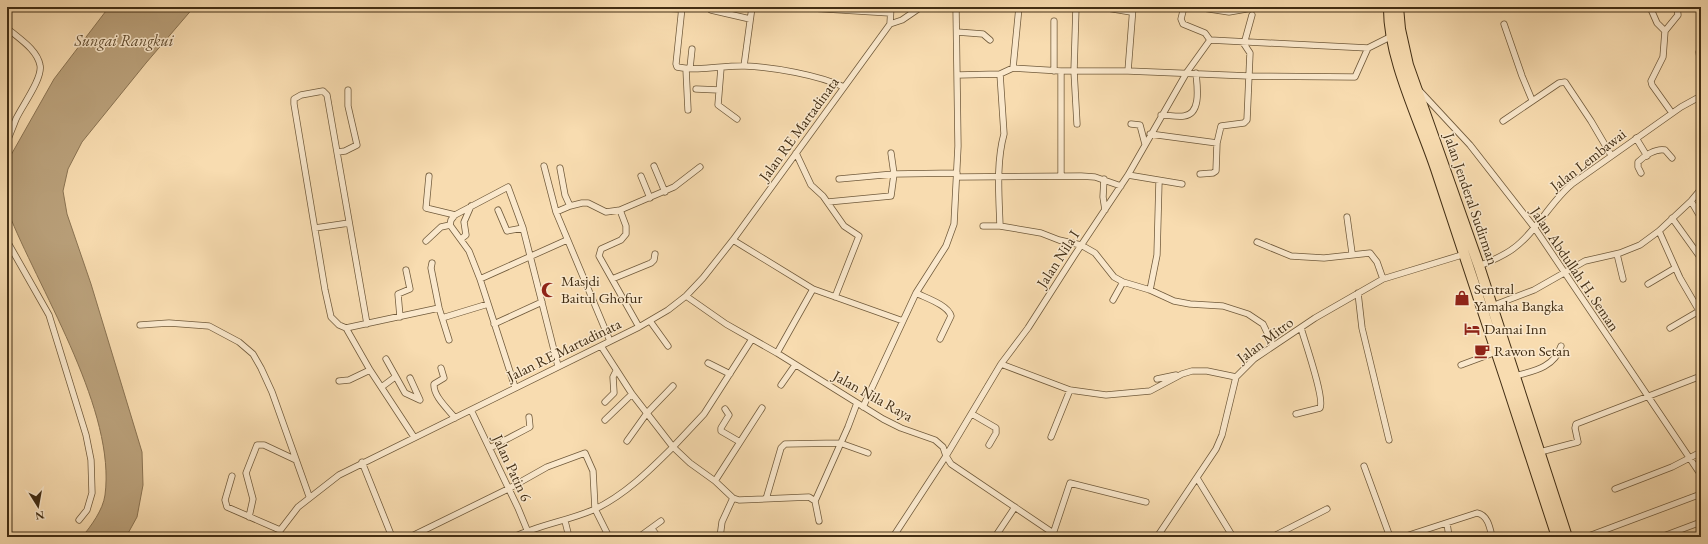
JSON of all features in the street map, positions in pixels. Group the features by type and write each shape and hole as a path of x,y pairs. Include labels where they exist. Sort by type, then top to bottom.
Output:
{"highway":[{"name":"Jalan Jenderal Sudirman","path":"1389,7 1392,36 1403,64 1428,144 1469,252 1479,266 1540,452 1557,537"},
{"name":"Jalan Jenderal Sudirman","path":"1398,7 1403,64 1417,88 1469,252 1496,352 1547,492 1567,537"}],"street":[{"path":"638,7 682,8 676,64 677,67 721,68 744,66 821,78 844,87"},
{"path":"744,66 752,7"},
{"path":"793,7 890,13"},
{"path":"891,7 890,24 902,20 921,7"},
{"path":"863,407 916,293 943,249 954,224 958,146 956,7"},
{"path":"1014,64 1019,7"},
{"path":"1076,7 1075,67 1077,124"},
{"path":"1101,7 1132,10 1128,68"},
{"path":"1184,7 1181,19 1183,24 1205,33 1210,40 1368,48 1392,36"},
{"path":"1196,7 1229,12 1258,7"},
{"path":"1650,7 1657,23 1665,31"},
{"path":"1672,113 1651,82 1651,78 1663,57 1665,31 1678,15 1677,7"},
{"path":"711,10 750,19"},
{"path":"1200,174 1213,173 1216,170 1217,143 1220,126 1244,123 1247,120 1250,52 1244,45 1244,42 1252,15"},
{"path":"1054,22 1054,67"},
{"name":"Jalan RE Martadinata","path":"275,537 298,507 309,496 339,475 362,462 639,327 686,296 734,240 890,24"},
{"path":"1504,24 1532,100"},
{"path":"7,28 32,50 40,65 40,70 32,89 7,142"},
{"path":"957,32 983,34 990,40"},
{"name":"Jalan Nila I","path":"893,537 946,456 1001,364 1027,330 1081,245 1121,186 1188,70 1210,40"},
{"path":"958,75 1000,74 1014,64 1054,67 1061,71 1075,67 1128,68 1188,70 1196,73 1249,73 1354,77 1368,48"},
{"path":"688,110 688,68 692,49"},
{"path":"1701,49 1699,52 1701,67"},
{"path":"721,68 719,106 737,119"},
{"path":"1061,71 1061,175"},
{"path":"1161,115 1185,116 1193,111 1196,102 1196,73"},
{"path":"1000,74 1004,134 1000,145 1000,226"},
{"path":"1503,121 1532,100 1560,83 1567,84 1611,155"},
{"name":"Jalan Abdullah H. Seman","path":"1417,88 1470,145 1534,227 1701,474"},
{"path":"696,89 719,90"},
{"path":"338,152 355,147 357,144 348,106 348,90"},
{"path":"367,324 348,223 338,152 326,93 323,91 295,98 294,104 329,312 333,321 346,328 370,370 383,386 414,437"},
{"name":"Jalan Lembawai","path":"1479,266 1514,248 1534,227 1562,192 1611,155 1672,113 1701,96"},
{"path":"1131,124 1140,125 1145,144"},
{"path":"1150,134 1217,143"},
{"path":"1636,138 1647,156"},
{"path":"1641,173 1637,165 1647,156 1662,149 1672,158"},
{"path":"798,150 808,180 831,202 834,214 844,226 859,236 835,297"},
{"path":"831,202 892,196 894,174 891,153"},
{"path":"544,166 556,212 610,341"},
{"path":"654,166 664,192"},
{"path":"556,212 570,206 588,203 606,212 620,210 664,192 682,182 700,167"},
{"path":"560,168 565,195 570,206"},
{"path":"839,180 894,174 957,175 999,178 1061,175 1095,177 1121,186"},
{"path":"1128,175 1182,184"},
{"path":"429,176 426,208 455,215"},
{"path":"641,176 650,198"},
{"path":"1104,179 1103,198 1105,210"},
{"path":"1150,290 1157,255 1159,181"},
{"path":"450,225 451,220 455,215 508,188 523,228 558,366"},
{"path":"1492,306 1534,290 1585,261 1617,254 1640,245 1659,232 1691,201 1701,188"},
{"path":"1691,201 1701,218"},
{"path":"461,240 466,235 464,222 472,205"},
{"path":"498,210 506,231 523,228"},
{"path":"620,210 627,230 625,237 605,246 599,252 602,261 639,327"},
{"path":"1347,217 1352,253"},
{"path":"1672,218 1700,257"},
{"path":"315,228 348,223"},
{"path":"450,225 468,251 480,279 515,388"},
{"path":"426,241 441,227 450,225"},
{"path":"983,226 1000,226 1041,233 1059,240 1081,245 1094,253 1114,277 1123,282 1150,290 1174,301 1190,304 1223,306 1248,314 1264,324 1273,345"},
{"path":"1659,232 1675,268 1700,313 1670,328"},
{"path":"480,279 567,240"},
{"path":"734,240 813,289 903,321"},
{"path":"7,241 49,315 86,435 91,460 92,492 87,510 79,520"},
{"path":"1257,242 1291,256 1324,258 1367,252 1373,255 1383,279"},
{"name":"Jalan Mitro","path":"1157,537 1207,464 1222,436 1236,377 1254,359 1273,345 1358,292 1383,279 1469,252"},
{"path":"612,279 651,263 654,260 655,254"},
{"path":"1617,254 1623,279"},
{"path":"432,263 431,268 439,308 449,340"},
{"path":"1648,284 1675,268"},
{"path":"400,317 398,294 410,288 406,270"},
{"path":"1113,300 1123,282"},
{"path":"777,353 813,289"},
{"path":"1358,292 1362,328 1390,440"},
{"path":"916,293 946,309 951,314 940,339"},
{"name":"Jalan Nila Raya","path":"686,296 726,324 777,353 863,407 901,428 935,440 943,447 946,456 952,464 1059,537"},
{"path":"494,324 542,302"},
{"path":"442,318 488,304"},
{"path":"346,328 439,308"},
{"path":"650,321 668,346"},
{"path":"140,325 169,323 209,326 239,342 253,354 272,392 309,496"},
{"path":"1296,414 1320,408 1322,404 1320,387 1311,366 1301,328"},
{"path":"514,537 527,531 565,521 595,509 628,488 673,447 704,414 752,339"},
{"path":"601,346 632,394 673,447 690,463 715,481 733,498 739,500 805,497 815,501"},
{"path":"1515,376 1548,365 1555,359 1561,346"},
{"path":"1461,365 1496,352"},
{"path":"386,359 406,394 420,400 421,398 410,378"},
{"path":"708,363 730,374"},
{"path":"1001,364 1072,390 1106,395 1150,391 1182,374"},
{"path":"781,385 795,365"},
{"path":"442,368 444,378 434,384 434,388 442,402 455,418"},
{"path":"339,381 349,380 370,370"},
{"path":"1157,379 1192,371 1207,370 1236,377"},
{"path":"605,402 614,393 612,377 616,371"},
{"path":"1540,452 1576,444 1578,440 1574,428 1576,424 1612,412 1648,396 1701,376"},
{"path":"383,386 395,377"},
{"path":"627,441 647,413 673,386"},
{"path":"1050,437 1072,390"},
{"path":"606,420 632,394"},
{"path":"819,521 815,501 848,428 857,403"},
{"path":"715,481 762,408"},
{"path":"725,409 729,414 721,428 721,432 740,442"},
{"name":"Jalan Patin 6","path":"471,410 518,508 530,537"},
{"path":"972,414 996,428 996,433 989,445"},
{"path":"490,448 530,427 529,417"},
{"path":"766,499 784,444 840,443 868,453"},
{"path":"249,518 253,500 246,474 257,445 264,445 296,460"},
{"path":"1615,489 1672,466 1701,452"},
{"path":"410,537 508,489 547,467 585,453 593,471 595,509 609,537"},
{"path":"362,462 392,537"},
{"path":"1364,466 1390,537"},
{"path":"232,476 225,504 227,507 249,518 280,530"},
{"path":"1197,478 1233,537"},
{"path":"1053,534 1070,483 1146,502"},
{"path":"1586,537 1701,494"},
{"path":"720,537 722,522 733,498"},
{"path":"994,537 1015,507"},
{"path":"1272,537 1327,509"},
{"path":"1403,537 1480,514 1487,520 1492,537"},
{"path":"565,521 569,537"},
{"path":"639,537 661,521"},
{"path":"1661,537 1701,522"},
{"path":"1448,523 1449,537"},
{"path":"652,529 658,537"}],"water":[{"name":"Sungai Rangkui","path":"109,7 194,7 82,142 68,169 63,191 67,214 91,284 142,452 143,485 137,517 126,537 82,537 93,523 102,506 105,495 105,462 99,428 89,392 74,355 11,219 7,192 11,155 54,79"}],"place":[{"name":"Masjdi Baitul Ghofur","path":"549,290"},
{"name":"Sentral Yamaha Bangka","path":"1462,298"},
{"name":"Damai Inn","path":"1472,329"},
{"name":"Rawon Setan","path":"1482,351"}]}
